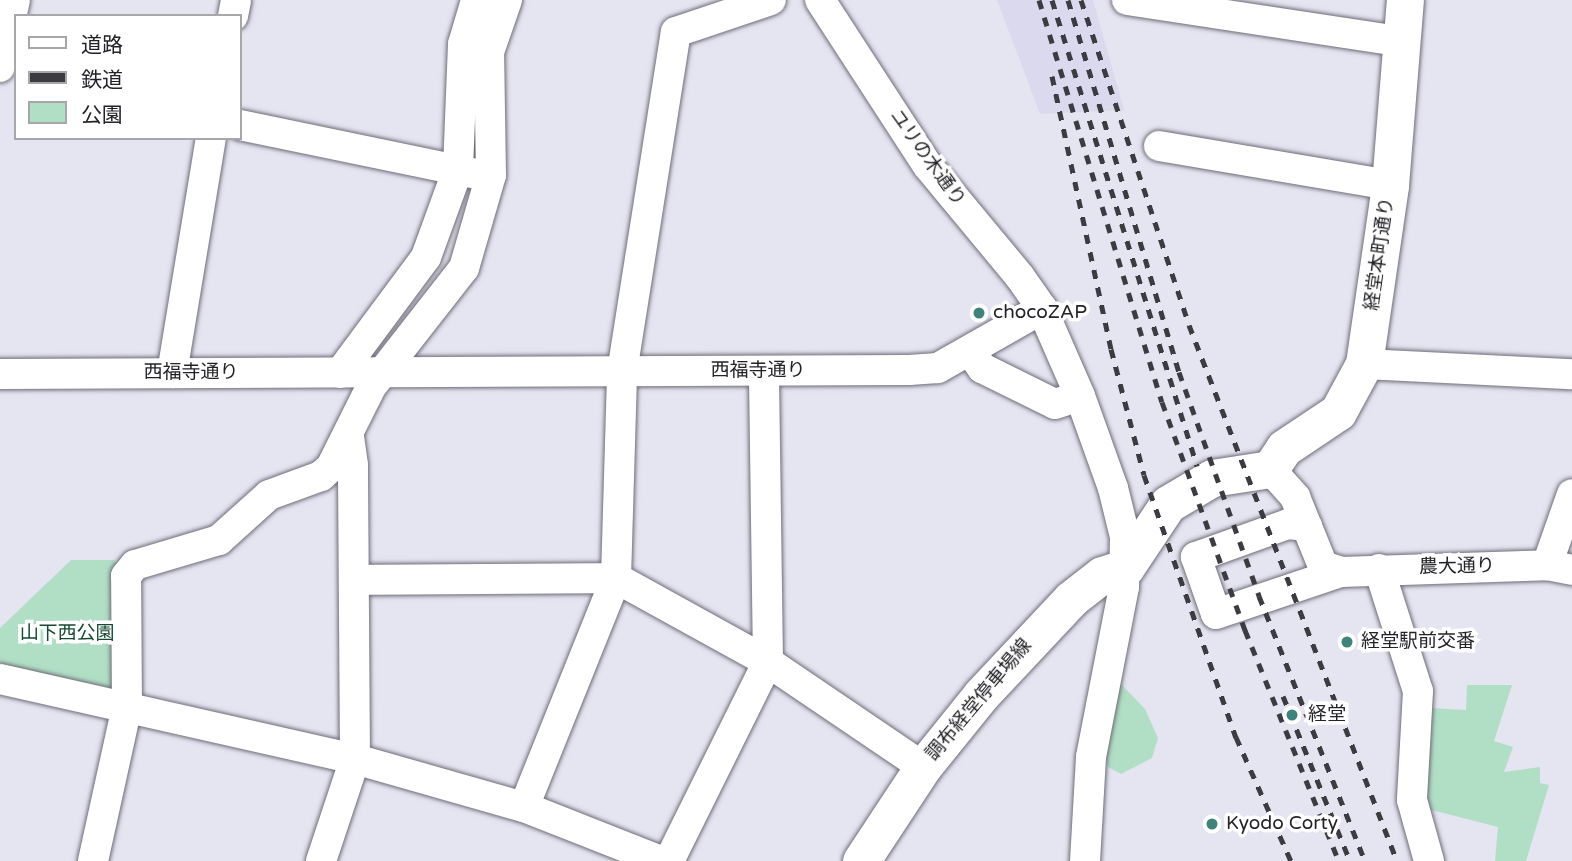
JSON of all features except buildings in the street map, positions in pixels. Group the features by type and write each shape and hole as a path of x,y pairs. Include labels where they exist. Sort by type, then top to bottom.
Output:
{"main road":[{"name":"経堂本町通り","path":"1270,469 1284,448 1338,412 1364,364 1390,185 1399,41 1405,0"},
{"path":"1126,567 1168,504 1212,478 1270,469"},
{"name":"調布経堂停車場線","path":"861,861 923,767 1036,632 1102,575 1126,567"}],"street":[{"path":"0,67 15,0"},
{"path":"340,373 426,257 458,169 463,44 476,0"},
{"path":"93,861 127,708 126,576 135,565 219,540 269,495 321,476 349,438 371,387 464,268 491,176 489,52 507,0"},
{"path":"524,807 616,578 622,372 676,32 771,0"},
{"name":"ユリの木通り","path":"820,0 928,166 1042,309"},
{"path":"1127,0 1399,41"},
{"path":"242,125 491,176"},
{"path":"172,373 211,140"},
{"path":"1158,146 1390,185"},
{"path":"1042,309 1080,396 1121,516 1126,567 1091,757 1085,861"},
{"name":"西福寺通り","path":"0,374 764,372 938,368 1042,309"},
{"path":"970,351 982,368 1055,404 1080,396"},
{"path":"1364,364 1572,374"},
{"path":"669,861 768,662 764,372"},
{"path":"321,861 355,759 353,465 349,438"},
{"path":"1270,469 1295,497 1324,566 1341,572"},
{"path":"1560,567 1572,494"},
{"name":"農大通り","path":"1307,526 1288,524 1196,557 1216,614 1341,572 1379,569 1560,567"},
{"path":"1379,569 1419,691 1412,800 1429,861"},
{"path":"354,580 616,578 768,662 923,767"},
{"path":"0,679 355,759 524,807 661,861"}],"shaded area":[{"path":"997,0 1093,0 1124,110 1040,114"}],"green space":[{"name":"山下西公園","path":"71,560 115,560 119,689 109,694 0,672 0,628"},
{"path":"1119,682 1145,709 1158,738 1152,758 1121,774 1108,767 1104,755"},
{"path":"1467,685 1512,685 1494,741 1513,747 1504,772 1540,767 1540,783 1549,785 1526,861 1495,861 1498,827 1424,808 1428,708 1466,710"}],"railway":[{"path":"1039,0 1162,402 1245,630 1339,861"},
{"path":"1052,0 1197,466"},
{"path":"1068,0 1179,372 1259,596 1365,861"},
{"path":"1081,0 1189,325 1397,861"},
{"path":"1052,76 1111,349 1144,475 1236,737 1291,861"},
{"path":"1283,696 1350,861"}],"place":[{"name":"chocoZAP","path":"979,313"},
{"name":"経堂駅前交番","path":"1347,642"},
{"name":"経堂","path":"1292,715"},
{"name":"Kyodo Corty","path":"1212,824"}]}
